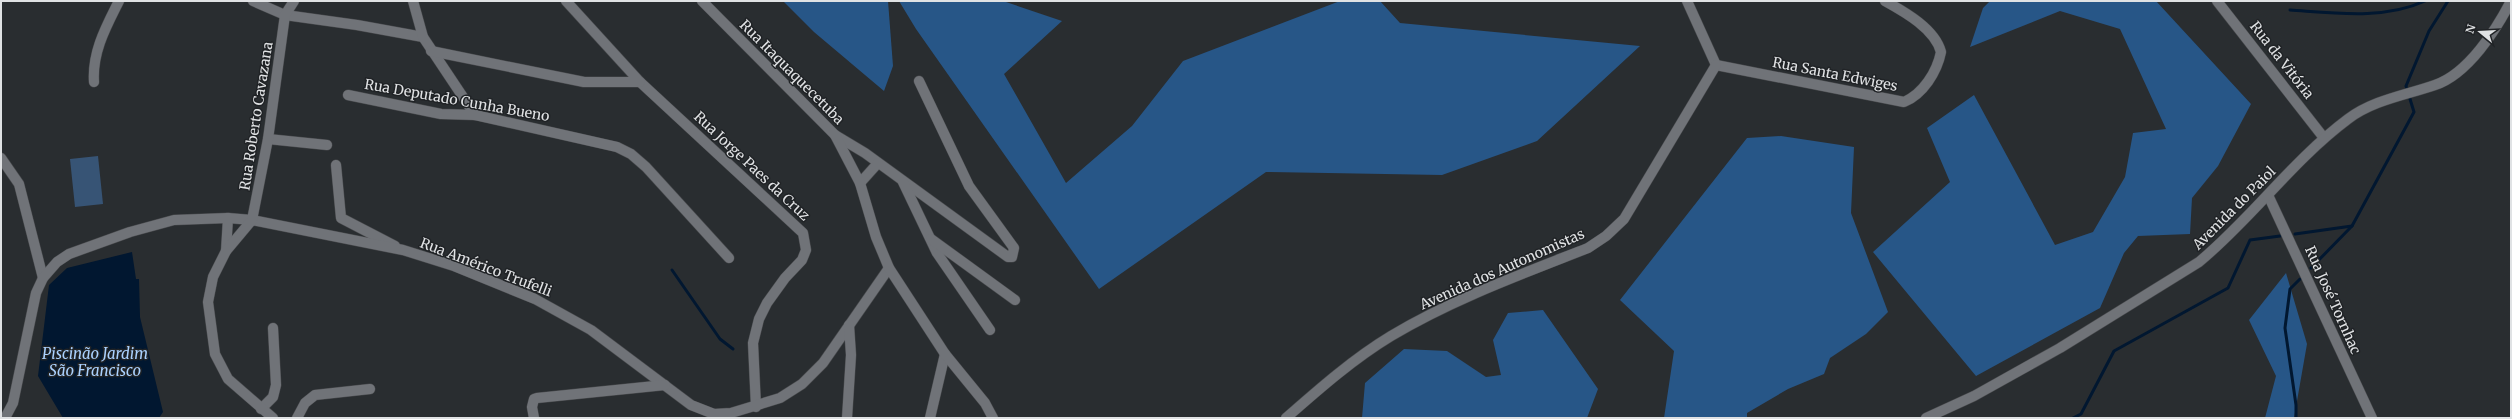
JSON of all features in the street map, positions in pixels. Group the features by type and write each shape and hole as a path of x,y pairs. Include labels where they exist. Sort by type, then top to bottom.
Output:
{"street":[{"path":"94,82 93,66 97,50 118,1"},
{"path":"253,1 285,15 357,25 423,37"},
{"path":"285,15 294,1"},
{"path":"413,1 423,37 475,115"},
{"name":"Rua Jorge Paes da Cruz","path":"566,1 640,82 803,233 806,250 802,260 785,278 767,303 759,319 753,344 756,407"},
{"name":"Rua Itaquaquecetuba","path":"702,1 835,135 860,183 876,237 889,268 945,354 985,403 993,418"},
{"path":"1687,1 1716,66"},
{"name":"Rua Santa Edwiges","path":"1716,66 1904,102 1912,99 1930,78 1941,52 1934,38 1906,13 1885,1"},
{"name":"Rua da Vitória","path":"2217,1 2324,138"},
{"name":"Avenida do Paiol","path":"1926,418 1974,396 2060,348 2184,273 2220,245 2324,138 2362,110 2437,84 2464,66 2489,38 2511,1"},
{"name":"Rua Roberto Cavazana","path":"252,220 268,139 285,15"},
{"path":"431,51 584,82 640,82"},
{"name":"Avenida dos Autonomistas","path":"1286,418 1321,386 1391,336 1452,304 1588,248 1606,236 1624,219 1716,66"},
{"path":"835,135 878,163 1008,257 1014,255 1014,248 969,186 919,81"},
{"name":"Rua Deputado Cunha Bueno","path":"348,95 441,114 475,115 602,142 631,154 646,167 729,258"},
{"path":"268,139 327,145"},
{"path":"1,158 19,184 43,278"},
{"path":"860,183 878,163"},
{"path":"336,165 341,213 344,221 403,250"},
{"path":"903,182 937,253 990,330"},
{"name":"Rua José Tornhac","path":"2268,195 2372,418"},
{"path":"226,251 228,218"},
{"name":"Rua Américo Trufelli","path":"5,418 13,403 29,322 43,278 57,262 69,254 130,232 174,220 228,218 252,220 403,250 454,266 535,299 569,316 691,405 714,414 732,413 756,407 780,398 812,376 889,268"},
{"path":"252,220 226,251 213,277 208,302 215,354 228,379 273,418"},
{"path":"929,238 1014,300"},
{"path":"847,418 851,355 849,325"},
{"path":"261,409 273,397 276,385 273,328"},
{"path":"930,418 945,354"},
{"path":"534,418 532,407 534,399 537,398 665,385"},
{"path":"297,418 305,403 315,395 370,389"}],"shaded area":[{"path":"783,1 888,1 893,66 884,91 814,32"},
{"path":"899,1 1003,1 1062,21 1004,74 1066,183 1132,126 1183,61 1340,1 1380,1 1400,23 1640,46 1537,141 1442,175 1266,172 1099,289 916,29"},
{"path":"1990,1 2156,1 2251,104 2218,166 2192,198 2190,234 2138,236 2124,253 2100,308 1976,376 1873,252 1950,182 1927,128 1974,95 2055,245 2093,232 2125,177 2133,133 2166,129 2120,29 2060,11 1970,47 1983,8"},
{"path":"1781,136 1854,147 1851,213 1888,312 1866,334 1830,358 1824,374 1788,389 1747,413 1747,418 1664,418 1674,351 1620,300 1747,138"},
{"path":"98,156 103,204 75,207 70,159"},
{"path":"2286,273 2307,344 2294,418 2265,418 2276,376 2249,320"},
{"path":"1543,310 1598,389 1587,418 1362,418 1365,383 1404,349 1447,351 1486,377 1501,375 1493,340 1508,313"}],"water":[{"name":"Piscinão Jardim São Francisco","path":"132,252 136,279 139,279 140,317 163,412 159,418 63,418 38,376 49,285 67,268"}],"waterway":[{"path":"2290,10 2359,14 2376,13 2393,11 2425,1"},
{"path":"2311,268 2352,226 2414,112 2406,86 2429,31 2448,1"},
{"path":"2295,234 2352,226"},
{"path":"2073,418 2081,414 2114,351 2228,288 2250,240 2280,236"},
{"path":"672,270 720,339 733,349"},
{"path":"2296,418 2296,405 2285,328 2290,289 2300,279"}]}
